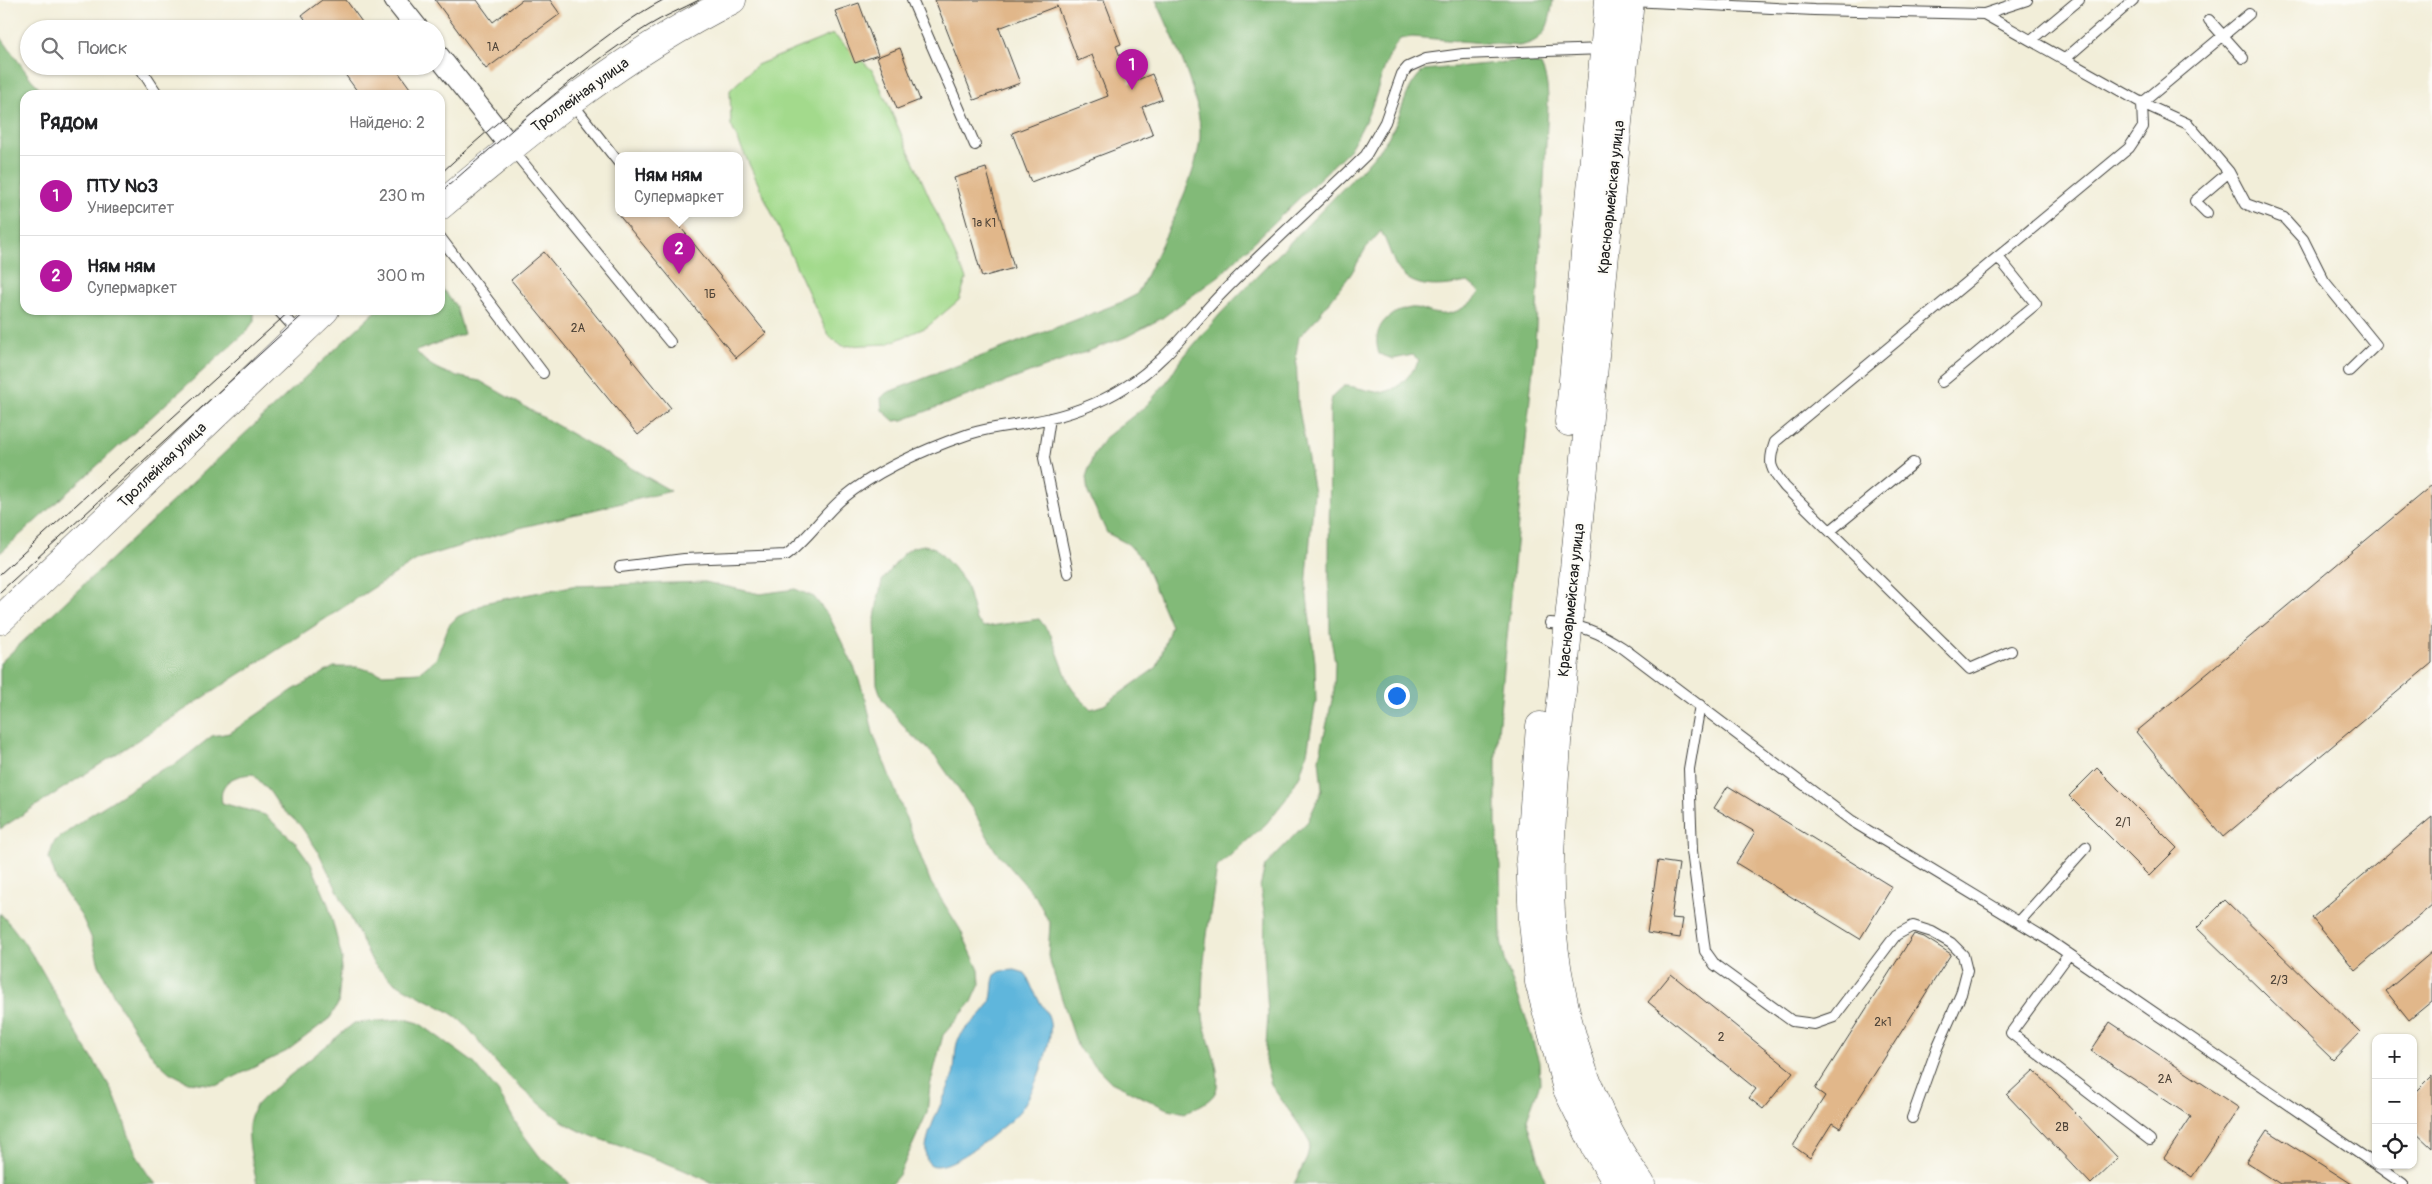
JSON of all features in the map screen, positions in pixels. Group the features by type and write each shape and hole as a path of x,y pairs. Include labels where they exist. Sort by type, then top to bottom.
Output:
{"main road":[{"name":"Троллейная улица","path":"445,202 570,100 669,33 732,0"},
{"name":"Красноармейская улица","path":"1622,4 1604,49 1559,624 1557,742 1549,861 1553,939 1576,1048 1609,1132 1641,1184"},
{"name":"Красноармейская улица","path":"1618,1184 1596,1148 1567,1089 1539,982 1533,922 1530,859 1534,789 1559,624 1622,4"},
{"name":"Троллейная улица","path":"0,620 320,315"}],"street":[{"path":"395,0 411,20"},
{"path":"445,64 511,147"}],"lane":[{"path":"912,0 975,145"},
{"path":"1928,0 1932,12"},
{"path":"1622,4 1984,14 2027,0"},
{"path":"2031,40 2078,0"},
{"path":"2065,59 2133,0"},
{"path":"1984,14 2142,103 2188,124 2229,172 2246,204 2284,218 2303,240 2324,281 2376,346 2349,371"},
{"path":"2142,103 2249,14"},
{"path":"2209,20 2243,58"},
{"path":"620,567 684,559 786,555 841,500 866,480 884,470 969,434 997,426 1050,418 1078,411 1107,398 1134,382 1164,356 1223,292 1366,154 1377,138 1402,74 1408,67 1426,58 1463,54 1604,49"},
{"path":"145,75 155,90"},
{"path":"570,100 615,158"},
{"path":"2010,651 1970,669 1785,487 1771,470 1770,457 1774,442 2130,148 2144,127 2142,103"},
{"path":"511,147 670,342"},
{"path":"2207,213 2195,201 2229,172"},
{"path":"445,244 543,373"},
{"path":"1942,382 2036,304 1998,257"},
{"path":"283,315 300,333"},
{"path":"1050,418 1044,458 1068,573"},
{"path":"1830,531 1913,463"},
{"path":"1559,624 1583,626 1606,636 1852,821 2069,954 2372,1162"},
{"path":"1700,705 1688,769 1692,851 1704,951 1715,965 1792,1021 1814,1024 1834,1017 1896,935 1913,926 1932,932 1950,942 1963,955 1967,971 1961,994 1934,1055 1912,1118"},
{"path":"2019,922 2086,847"},
{"path":"2069,954 2010,1033 2150,1140"},
{"path":"2382,1169 2403,1184"}],"green space":[{"path":"1156,0 1553,0 1545,30 1541,36 1528,44 1519,46 1412,37 1400,39 1386,64 1366,119 1349,150 1220,275 1162,318 1126,337 903,420 894,421 882,410 881,398 886,393 1122,302 1136,295 1141,287 1185,193 1197,155 1200,138 1196,104 1191,86 1178,49"},
{"path":"833,34 873,71 966,279 959,300 927,327 887,344 843,346 828,335 731,125 730,90 757,65"},
{"path":"0,36 20,64 20,75 28,75 42,90 20,90 20,315 254,315 254,321 246,332 0,553"},
{"path":"1529,60 1541,65 1544,72 1548,94 1548,110 1535,346 1496,753 1496,824 1500,867 1501,940 1506,965 1525,1015 1539,1062 1540,1083 1527,1119 1546,1184 1294,1184 1307,1158 1310,1143 1271,1085 1265,1061 1268,1014 1264,952 1265,917 1260,887 1265,866 1308,821 1322,790 1319,759 1334,691 1335,662 1330,633 1329,575 1330,408 1332,397 1344,386 1385,392 1403,382 1412,371 1419,360 1413,355 1393,359 1379,354 1377,337 1379,330 1383,323 1394,313 1411,308 1447,314 1466,306 1480,292 1468,282 1437,286 1418,283 1409,279 1401,273 1395,264 1381,231 1366,248 1351,274 1315,320 1299,337 1296,354 1298,404 1314,493 1306,588 1315,662 1316,701 1307,753 1300,775 1286,799 1266,824 1217,867 1206,941 1202,999 1204,1025 1215,1060 1218,1078 1216,1092 1209,1100 1199,1106 1185,1113 1165,1108 1111,1082 1078,1048 1048,956 1050,924 1036,897 995,850 973,810 938,760 910,734 882,699 877,684 875,619 878,599 882,581 903,554 913,547 924,545 935,548 966,584 976,620 984,627 1039,619 1051,635 1069,683 1077,695 1091,709 1104,705 1157,667 1171,626 1143,560 1128,544 1107,533 1088,493 1086,477 1093,456 1105,438 1147,405 1168,380 1179,362 1221,313 1366,165 1391,133 1414,81 1424,70"},
{"path":"445,292 456,306 464,334 416,351 422,358 445,372 480,381 671,491 519,528 418,559 0,829 0,663 372,315 445,315"},
{"path":"705,582 760,594 795,589 814,597 830,618 855,669 866,700 873,733 931,883 960,929 979,970 980,984 972,1002 943,1035 930,1086 927,1113 899,1175 891,1184 714,1184 692,1173 587,1134 562,1121 506,1073 460,1020 444,1009 402,987 373,963 318,851 300,825 280,807 270,792 253,774 240,776 229,781 222,790 222,803 265,815 296,843 311,864 328,904 342,958 338,1004 330,1018 287,1051 218,1085 188,1082 169,1072 154,1058 117,1002 99,965 92,939 82,917 57,881 49,858 54,842 87,817 161,770 176,764 212,736 230,733 293,690 334,667 357,667 383,674 420,672 436,659 449,625 457,617 488,602 572,586"},
{"path":"0,913 12,926 32,955 108,1084 135,1152 156,1184 0,1184"},
{"path":"405,1019 419,1023 474,1063 499,1093 520,1130 540,1157 559,1172 570,1184 257,1184 250,1147 249,1128 250,1119 258,1103 354,1023"}],"water":[{"path":"1015,970 1025,973 1046,1011 1050,1023 1049,1043 1037,1079 1019,1112 989,1138 970,1152 947,1164 937,1166 930,1164 926,1157 928,1137 953,1075 956,1046 959,1038 989,1004 995,975 1001,971"}],"building":[{"path":"322,0 346,0 360,20 306,20 302,15"},
{"path":"435,0 477,0 493,22 522,0 550,0 560,14 486,69"},
{"path":"935,0 1104,0 1121,44 1116,46 1130,83 1152,74 1162,99 1142,107 1153,135 1031,182 1012,133 1108,96 1092,55 1078,61 1057,6 999,28 1020,83 974,100"},
{"path":"859,3 878,55 855,63 835,11"},
{"path":"900,48 920,100 897,109 877,57"},
{"path":"346,75 401,75 411,90 356,90"},
{"path":"986,168 1014,268 982,277 954,178"},
{"path":"620,217 672,217 766,333 736,358"},
{"path":"544,252 671,408 638,435 511,280"},
{"path":"2432,485 2432,663 2223,837 2136,732"},
{"path":"2097,768 2177,848 2149,876 2069,796"},
{"path":"1728,786 1892,887 1860,939 1736,863 1755,832 1714,808"},
{"path":"2432,817 2432,905 2355,970 2312,918"},
{"path":"1658,861 1679,864 1671,918 1683,919 1680,938 1647,933"},
{"path":"2225,900 2360,1032 2333,1060 2197,928"},
{"path":"1914,934 1924,937 1951,954 1840,1128 1832,1123 1810,1158 1793,1146 1825,1096 1815,1089"},
{"path":"2432,952 2432,1001 2409,1020 2386,991"},
{"path":"1671,974 1793,1072 1763,1109 1749,1098 1756,1089 1648,1002"},
{"path":"2110,1022 2239,1108 2192,1177 2164,1158 2191,1117 2091,1051"},
{"path":"2034,1070 2118,1158 2091,1184 2007,1095"},
{"path":"2432,1076 2432,1148 2417,1134 2417,1091"},
{"path":"2267,1130 2352,1184 2280,1184 2246,1162"}],"tram line":[{"path":"445,169 491,128 563,70 620,26 663,0"},
{"path":"445,189 567,84 648,26 699,0"},
{"path":"0,574 285,315"},
{"path":"0,592 303,315"}],"place":[{"name":"ПТУ №3","path":"1132,90"},
{"name":"Ням ням","path":"679,274"}]}
